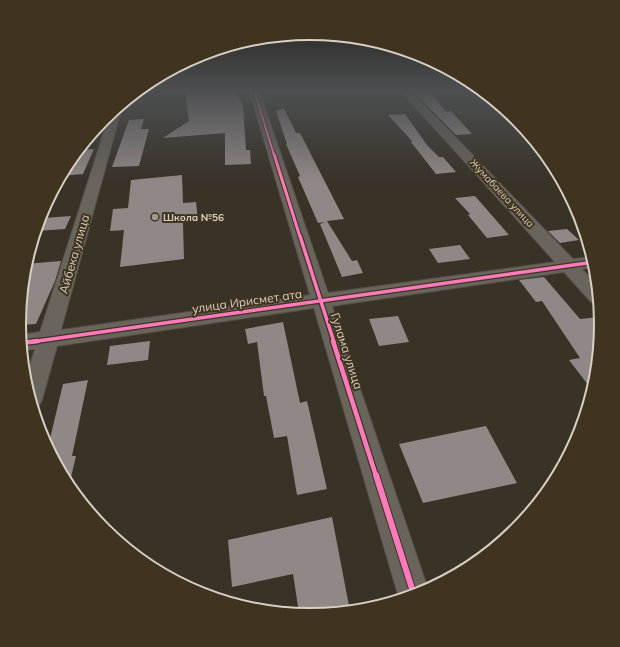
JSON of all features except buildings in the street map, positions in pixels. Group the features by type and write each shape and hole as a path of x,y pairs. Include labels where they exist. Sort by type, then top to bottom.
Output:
{"street":[{"name":"Айбека улица","path":"34,388 113,120"},
{"name":"Гулама улица","path":"264,120 412,588"},
{"name":"Жумабаева улица","path":"433,120 592,291"},
{"name":"улица Ирисмет ата","path":"27,342 588,263"}],"cycle path":[{"path":"264,120 412,588"},
{"path":"27,342 588,263"}],"place":[{"name":"Школа №56","path":"155,217"}]}
